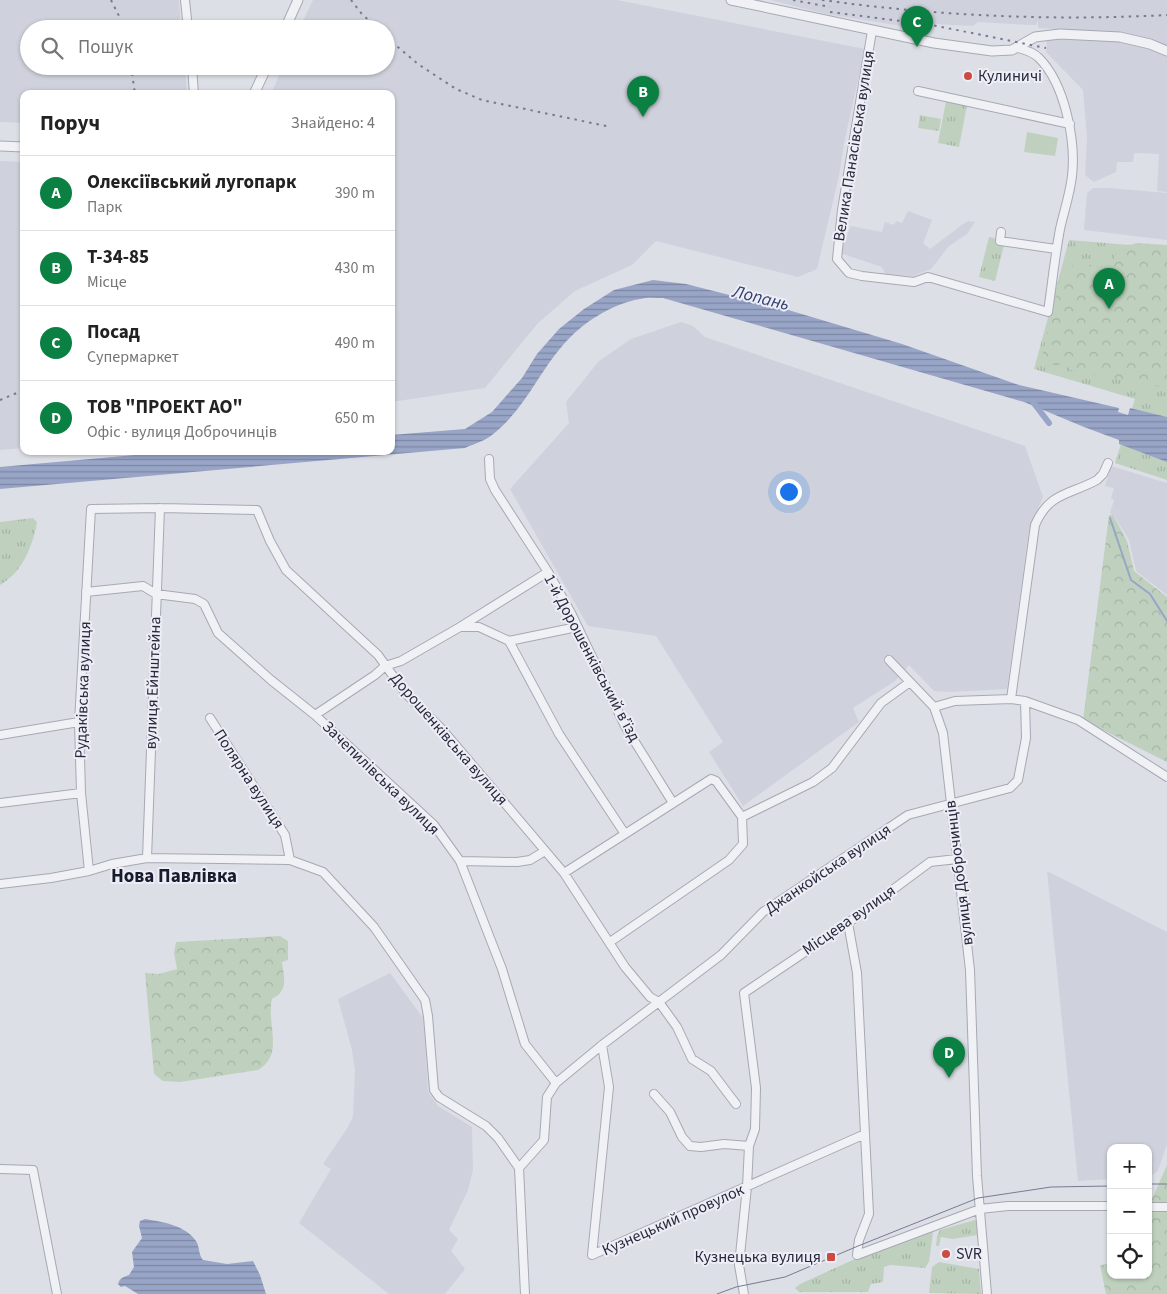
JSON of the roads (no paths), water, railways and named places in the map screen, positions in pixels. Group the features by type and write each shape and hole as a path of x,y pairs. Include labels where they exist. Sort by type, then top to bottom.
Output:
{"street":[{"path":"185,0 187,20"},
{"path":"289,20 298,0"},
{"name":"Велика Панасівська вулиця","path":"731,0 934,43 992,51 1018,48 1035,37 1060,34 1120,37 1167,50"},
{"name":"Велика Панасівська вулиця","path":"872,30 842,210 837,259 849,273 902,282 914,282 928,277 1048,312 1056,249 1072,176 1070,124 1058,88 1049,72 1039,58 1029,51 1018,48"},
{"path":"193,75 194,90"},
{"path":"256,90 263,75"},
{"path":"918,92 1070,124"},
{"path":"0,146 20,147"},
{"path":"1001,232 1000,241 1056,249"},
{"name":"1-й Дорошенківський в’їзд","path":"489,459 490,479 494,490 548,572 571,613 625,726 673,803"},
{"path":"1011,699 1035,525 1039,516 1051,501 1090,484 1103,474 1108,463"},
{"name":"вулиця Ейнштейна","path":"147,858 160,508"},
{"name":"Дорошенківська вулиця","path":"91,509 257,510 270,541 286,570 378,655 406,694 440,728 564,873 625,967 650,997 659,1002 677,1027 692,1059 711,1071 736,1104"},
{"name":"Рудаківська вулиця","path":"89,871 81,793 79,722 91,509"},
{"path":"315,715 376,675 385,666 401,661 460,628 548,572"},
{"path":"86,592 143,586 156,594"},
{"name":"Зачепилівська вулиця","path":"156,594 195,599 204,604 218,633 271,680 315,715 434,825 460,861 502,969 524,1044 556,1083"},
{"path":"460,628 480,627 508,640 577,627"},
{"path":"508,640 558,734 626,834"},
{"path":"889,660 934,707 955,702 1011,699 1024,701 1078,720 1167,777"},
{"path":"742,818 813,782 832,768 881,703 910,682"},
{"name":"Джанкойська вулиця","path":"519,1168 544,1140 547,1098 556,1083 602,1045 721,955 763,912 908,815 1010,788 1018,780 1026,738 1024,701"},
{"name":"вулиця Доброчинців","path":"934,707 943,734 970,970 977,1176 987,1294"},
{"name":"Полярна вулиця","path":"210,718 285,835 290,860"},
{"path":"0,736 79,722"},
{"path":"564,873 711,779 716,781 742,818 743,844 729,860 610,942"},
{"path":"0,804 81,793"},
{"path":"460,861 517,862 530,860 545,851"},
{"path":"0,884 51,878 147,858 290,860 323,872 374,927 424,1000 428,1016 434,1090 439,1097 486,1126 498,1138 519,1168 525,1294"},
{"name":"Місцева вулиця","path":"749,1146 755,1129 756,1088 744,993 848,923 930,862 957,859"},
{"path":"848,923 857,973 869,1214 859,1240 857,1255 980,1209 1008,1206 1107,1206"},
{"name":"Кузнецький провулок","path":"602,1045 609,1087 592,1255 865,1134"},
{"path":"654,1094 670,1112 682,1137 690,1146 701,1147 724,1144 749,1146 739,1265 744,1294"},
{"path":"0,1169 33,1170 57,1294"},
{"path":"1152,1207 1167,1207"}],"water":[{"path":"653,280 686,284 785,309 902,344 1019,385 1119,408 1118,412 1128,415 1130,408 1167,417 1167,462 1119,444 1119,440 1024,402 663,298 643,298 618,305 579,329 554,356 513,414 489,437 465,448 395,454 395,435 465,429 492,412 522,378 537,354 559,329 584,309 614,290"},
{"path":"135,455 386,455 0,489 0,467"},
{"path":"145,1219 173,1225 186,1231 196,1241 203,1260 227,1264 253,1261 266,1294 138,1294 125,1286 121,1287 118,1284 120,1280 129,1275 134,1267 132,1252 142,1238 139,1226 140,1221"}],"waterway":[{"path":"1033,402 1049,423"},
{"path":"1110,518 1131,580 1150,594 1167,621"}],"tram line":[{"path":"1152,1184 1167,1184"},
{"path":"717,1294 736,1287 785,1277 978,1198 1051,1187 1107,1186"}],"railway":[{"path":"111,0 120,20"},
{"path":"351,0 368,20"},
{"path":"793,0 830,7"},
{"path":"822,0 908,10 994,16 1124,17 1167,15"},
{"path":"830,12 932,25 1046,48"},
{"path":"395,45 418,64 456,89 482,100 611,127"},
{"path":"132,75 134,90"},
{"path":"0,400 20,392"}],"place":[{"name":"Посад","path":"917,47"},
{"name":"Кулиничі","path":"968,76"},
{"name":"Т-34-85","path":"643,117"},
{"name":"Олексіївський лугопарк","path":"1109,309"},
{"name":"ТОВ \"ПРОЕКТ АО\"","path":"949,1078"},
{"name":"SVR","path":"946,1254"},
{"name":"Кузнецька вулиця","path":"831,1257"}],"district":[{"name":"Нова Павлівка","path":"174,876"}],"water label":[{"name":"Лопань","path":"761,298"}]}
